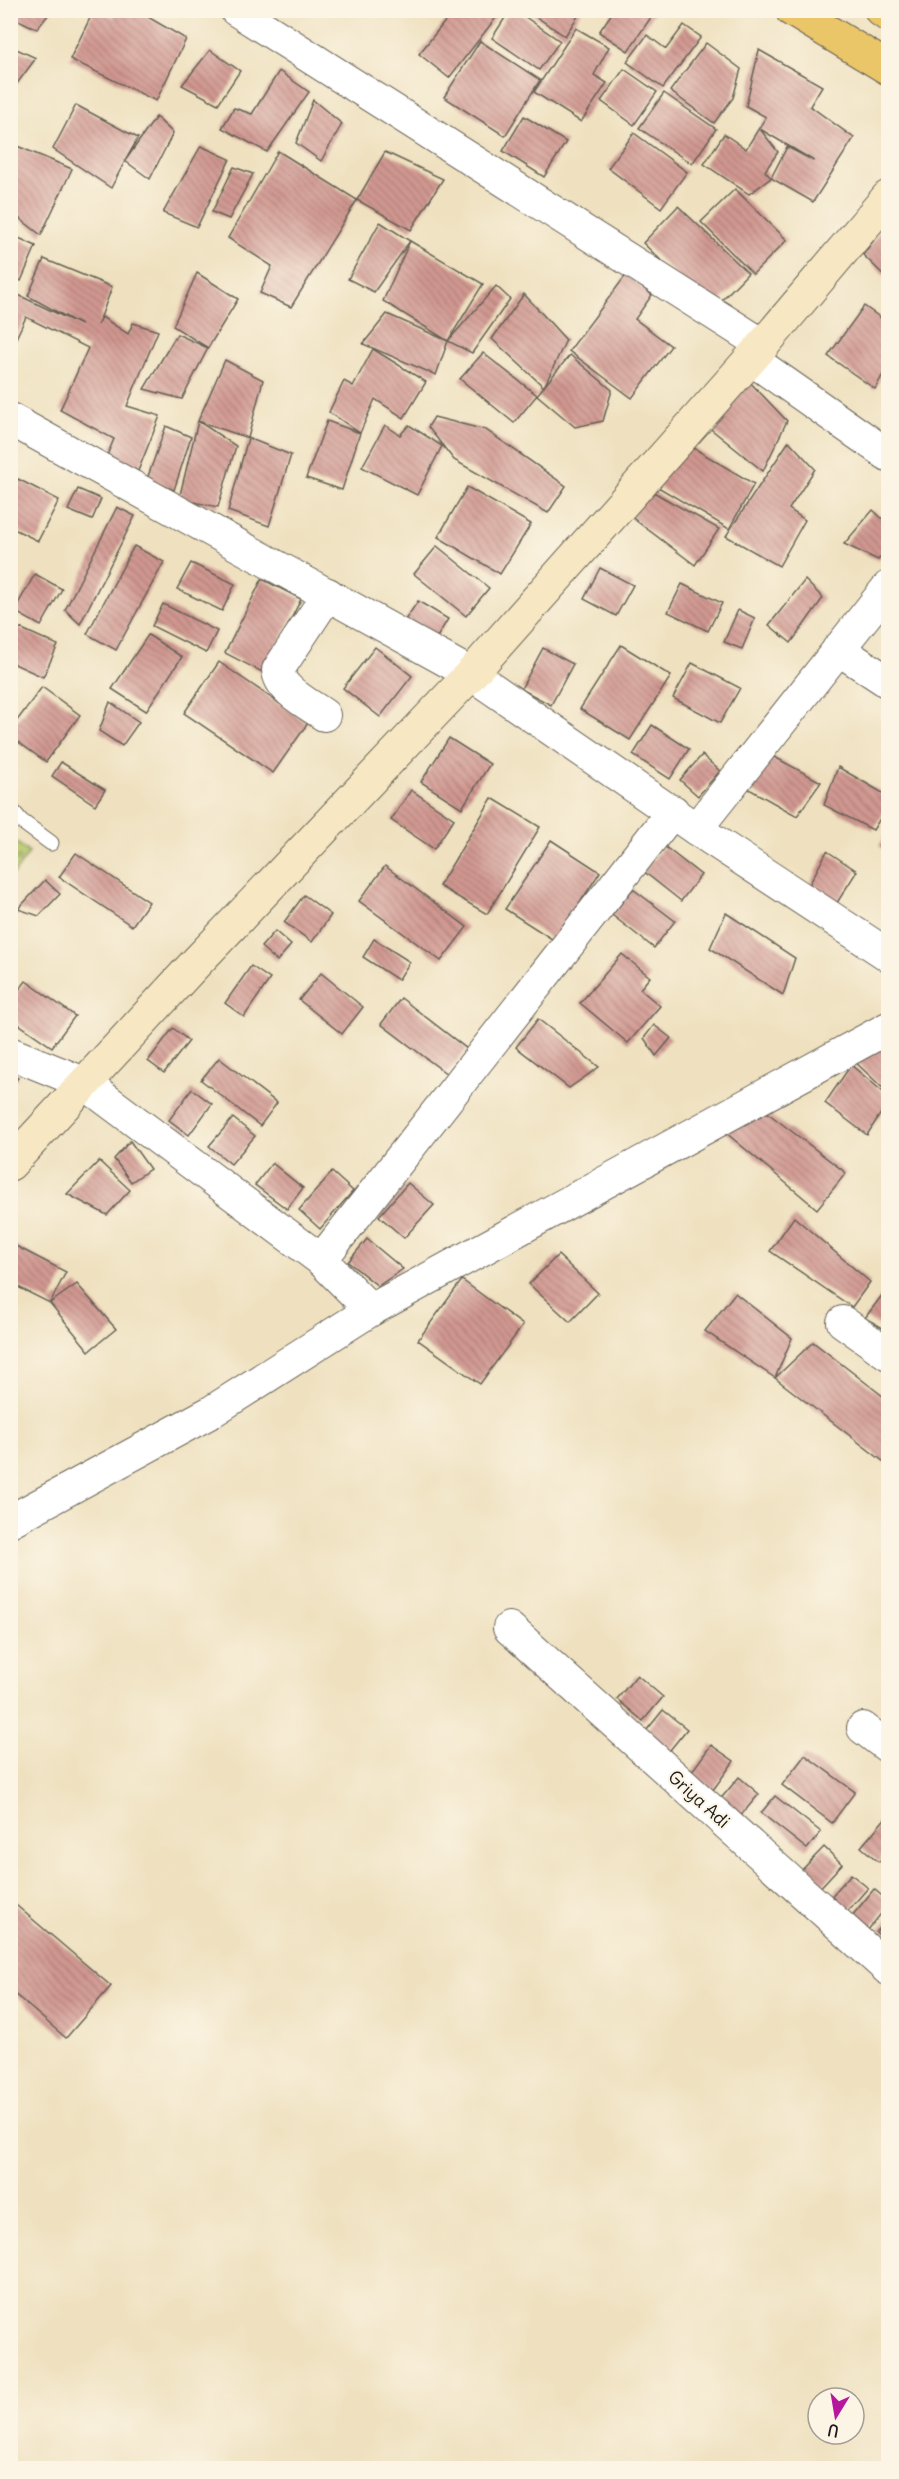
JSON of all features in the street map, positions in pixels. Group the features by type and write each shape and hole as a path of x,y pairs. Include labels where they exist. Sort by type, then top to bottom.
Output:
{"main road":[{"path":"792,10 888,68"},
{"path":"880,10 888,15"},
{"path":"10,1164 471,674 757,352 888,197"}],"street":[{"path":"236,10 757,352 888,455"},
{"path":"10,419 471,674 888,955"},
{"path":"321,1260 685,820 838,649 888,587"},
{"path":"324,715 284,685 278,679 278,670 328,594"},
{"path":"838,649 888,682"},
{"path":"10,1521 211,1412 371,1310 888,1028"},
{"path":"10,1053 84,1083 321,1260 371,1310"},
{"path":"843,1322 888,1354"},
{"name":"Griya Adi","path":"508,1628 888,1970"},
{"path":"863,1728 888,1747"}],"lane":[{"path":"10,808 21,821 51,843"}],"green space":[{"path":"11,838 29,853 11,878"}],"building":[{"path":"10,10 52,10 37,29 10,16"},
{"path":"94,10 115,17 117,10 136,10 186,39 156,101 70,59"},
{"path":"454,10 502,10 449,78 419,54"},
{"path":"510,10 515,10 560,41 539,70 492,38"},
{"path":"526,10 582,10 565,36"},
{"path":"614,10 656,10 628,51 599,32"},
{"path":"684,25 701,37 663,88 627,62 647,35 666,49"},
{"path":"576,28 609,47 594,75 607,83 581,122 534,92"},
{"path":"480,41 540,80 505,136 444,97"},
{"path":"706,43 741,69 733,98 714,123 670,91"},
{"path":"10,46 36,58 10,93"},
{"path":"210,50 240,71 218,104 182,85"},
{"path":"759,50 822,86 810,106 854,138 813,202 771,178 749,194 704,164 724,134 746,149 766,117 746,106","holes":["760,129 814,161 787,147 771,178 765,171 778,152"]},
{"path":"624,69 657,92 634,125 601,101"},
{"path":"279,71 309,92 267,152 222,128 234,108 252,114"},
{"path":"664,93 716,129 692,164 639,128"},
{"path":"313,100 342,124 321,161 296,143"},
{"path":"76,105 138,138 111,188 53,149"},
{"path":"524,116 566,142 544,177 503,151"},
{"path":"156,117 173,133 150,179 125,161"},
{"path":"634,133 687,172 661,208 608,168"},
{"path":"10,143 72,169 41,235 10,211"},
{"path":"201,146 230,159 197,227 163,213"},
{"path":"278,151 357,200 291,307 260,293 272,266 228,238"},
{"path":"385,152 443,179 411,230 357,200"},
{"path":"234,167 253,174 229,219 212,212"},
{"path":"735,189 787,240 753,274 701,222"},
{"path":"678,206 748,273 712,310 643,243"},
{"path":"888,220 888,279 863,255"},
{"path":"380,222 410,241 374,292 348,279"},
{"path":"10,234 36,246 21,281 10,276"},
{"path":"410,241 483,284 448,341 383,301"},
{"path":"44,259 112,287 98,325 102,317 128,334 133,323 158,331 127,406 160,416 138,471 105,460 114,439 60,410 88,348 26,317 10,351 10,291 81,325 28,296"},
{"path":"197,273 238,299 208,348 173,326"},
{"path":"626,275 652,295 635,319 671,346 632,398 569,351"},
{"path":"496,286 510,299 472,353 448,341"},
{"path":"524,294 566,340 544,387 492,339"},
{"path":"864,306 888,323 888,365 875,389 828,356"},
{"path":"387,314 448,341 436,375 363,344"},
{"path":"177,334 208,348 182,399 144,389"},
{"path":"373,349 426,382 404,418 375,399 360,433 329,412 344,381 353,386"},
{"path":"483,353 537,395 514,423 460,379"},
{"path":"570,355 612,390 603,421 575,427 537,395"},
{"path":"225,360 263,380 248,438 198,421"},
{"path":"746,378 787,421 763,471 707,426"},
{"path":"434,417 486,430 566,486 548,513 454,460 428,427"},
{"path":"198,421 236,446 218,507 179,499"},
{"path":"327,421 360,433 342,490 306,478"},
{"path":"385,425 400,435 409,425 442,446 417,495 362,467"},
{"path":"166,426 191,437 174,490 147,479"},
{"path":"248,438 291,455 269,526 228,511"},
{"path":"682,441 754,484 729,529 658,487"},
{"path":"789,441 815,469 789,509 805,520 779,566 726,536"},
{"path":"18,479 59,500 38,541 10,527 10,493"},
{"path":"467,487 531,524 500,574 438,537"},
{"path":"78,489 101,499 92,520 68,510"},
{"path":"648,489 719,529 695,565 630,516"},
{"path":"117,507 135,516 80,624 65,610"},
{"path":"873,510 888,524 888,549 878,560 844,544"},
{"path":"134,546 164,562 116,650 87,634"},
{"path":"437,546 489,588 466,616 414,574"},
{"path":"191,563 235,584 222,611 177,589"},
{"path":"600,568 633,585 616,616 584,599"},
{"path":"35,574 62,589 41,626 14,611"},
{"path":"262,579 301,599 264,673 225,653"},
{"path":"805,580 823,598 791,643 769,625"},
{"path":"682,584 722,603 708,631 668,612"},
{"path":"418,601 448,619 436,639 405,620"},
{"path":"163,604 217,631 206,653 152,626"},
{"path":"738,610 755,618 742,649 724,642"},
{"path":"13,625 58,645 43,677 10,662 10,630"},
{"path":"148,635 182,657 146,711 112,689"},
{"path":"621,645 671,676 630,740 580,709"},
{"path":"375,647 412,676 380,717 343,688"},
{"path":"543,648 573,664 551,705 521,689"},
{"path":"219,662 308,723 273,773 184,713"},
{"path":"692,663 740,688 720,723 673,698"},
{"path":"42,687 80,715 46,762 10,736 10,730"},
{"path":"110,702 139,722 122,746 99,731"},
{"path":"652,725 689,749 670,779 633,755"},
{"path":"449,738 490,764 462,808 421,782"},
{"path":"767,753 821,782 797,816 749,789"},
{"path":"702,755 720,771 698,796 680,780"},
{"path":"61,762 105,790 95,805 52,776"},
{"path":"838,767 888,796 888,806 873,830 824,805"},
{"path":"411,790 454,819 434,849 391,820"},
{"path":"492,798 540,827 487,914 439,886"},
{"path":"888,831 888,852 879,846"},
{"path":"551,840 600,872 555,941 505,909"},
{"path":"664,846 701,875 681,901 643,871"},
{"path":"827,851 857,871 835,906 807,889"},
{"path":"76,853 149,902 132,926 59,877"},
{"path":"385,866 467,927 441,961 359,901"},
{"path":"45,880 60,894 39,916 18,909"},
{"path":"633,889 675,921 654,948 612,915"},
{"path":"304,895 331,915 312,942 284,922"},
{"path":"726,913 795,958 783,995 710,948"},
{"path":"275,931 291,945 277,961 261,947"},
{"path":"374,939 410,962 398,980 363,957"},
{"path":"622,954 650,977 640,989 660,1006 628,1043 580,1003"},
{"path":"251,966 270,979 244,1017 225,1003"},
{"path":"321,973 363,1007 342,1034 299,1000"},
{"path":"26,981 75,1016 52,1047 10,1018 10,1002"},
{"path":"401,998 467,1049 447,1074 381,1024"},
{"path":"538,1019 599,1067 569,1088 516,1047"},
{"path":"654,1025 671,1038 656,1056 644,1038"},
{"path":"173,1028 189,1041 164,1073 148,1061"},
{"path":"888,1038 888,1093 851,1058"},
{"path":"219,1058 277,1103 260,1126 201,1080"},
{"path":"851,1065 888,1096 888,1102 867,1135 825,1103"},
{"path":"10,1071 18,1078 10,1087"},
{"path":"192,1089 212,1104 189,1135 169,1120"},
{"path":"760,1107 846,1173 817,1209 719,1127"},
{"path":"233,1118 255,1136 231,1164 209,1146"},
{"path":"130,1141 150,1169 131,1182 114,1159"},
{"path":"99,1161 130,1190 107,1215 67,1194"},
{"path":"272,1163 303,1188 287,1209 255,1185"},
{"path":"332,1172 353,1191 320,1229 299,1210"},
{"path":"408,1183 434,1205 404,1238 379,1216"},
{"path":"794,1217 870,1282 852,1307 770,1251"},
{"path":"367,1239 403,1269 378,1286 348,1262"},
{"path":"10,1243 66,1272 50,1303 10,1283"},
{"path":"558,1255 598,1293 570,1322 529,1284"},
{"path":"462,1280 523,1325 480,1384 418,1340"},
{"path":"77,1284 116,1329 89,1351 50,1303"},
{"path":"886,1290 888,1292 888,1331 865,1318"},
{"path":"735,1293 792,1338 775,1378 705,1331"},
{"path":"813,1342 888,1400 888,1465 775,1378"},
{"path":"637,1675 663,1697 643,1721 617,1699"},
{"path":"663,1710 687,1729 666,1755 642,1736"},
{"path":"711,1745 734,1761 713,1790 690,1774"},
{"path":"805,1755 855,1792 832,1823 782,1785"},
{"path":"739,1777 759,1794 738,1819 718,1802"},
{"path":"775,1796 821,1832 807,1849 761,1813"},
{"path":"888,1815 888,1850 879,1862 861,1847"},
{"path":"824,1847 842,1864 817,1891 798,1874"},
{"path":"851,1874 868,1888 846,1913 829,1899"},
{"path":"874,1889 888,1901 888,1905 868,1930 852,1916"},
{"path":"10,1900 111,1986 66,2038 10,1990"},
{"path":"888,1919 888,1944 876,1932"}]}
